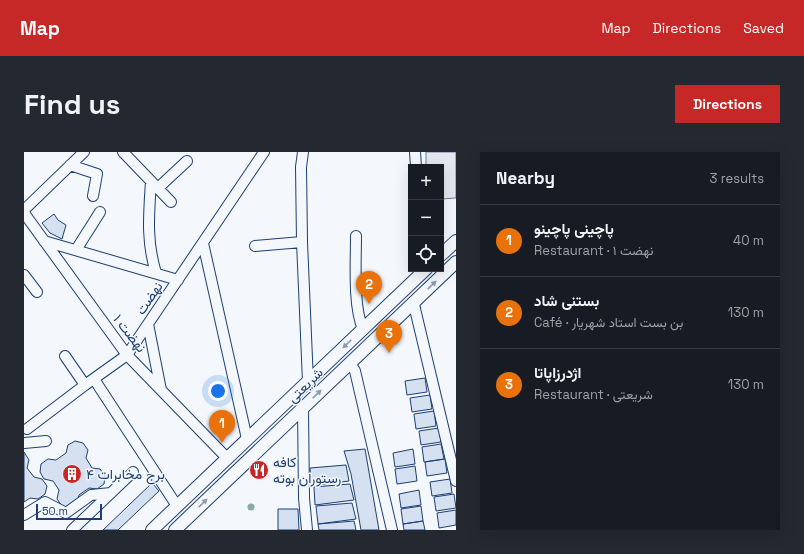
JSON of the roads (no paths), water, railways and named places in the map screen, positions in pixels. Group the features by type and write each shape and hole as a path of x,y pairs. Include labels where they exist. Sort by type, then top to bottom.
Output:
{"main road":[{"path":"444,252 456,240"},
{"name":"شریعتی","path":"175,530 456,262"},
{"name":"شریعتی","path":"152,530 363,329 419,272"}],"street":[{"path":"24,210 84,152"},
{"path":"124,152 171,202"},
{"name":"نهضت","path":"27,429 127,355 264,152"},
{"path":"303,152 301,167 302,242 308,382"},
{"path":"415,152 416,164"},
{"path":"156,273 151,255 148,224 155,184 187,161"},
{"path":"70,165 97,174 93,196"},
{"path":"76,250 100,212"},
{"name":"نهضت ۱","path":"24,213 127,355 227,458"},
{"path":"356,236 358,308 363,329"},
{"path":"44,241 178,280"},
{"path":"203,242 247,439"},
{"path":"255,246 302,242"},
{"path":"24,274 37,292"},
{"path":"414,302 456,481"},
{"path":"148,324 161,390"},
{"path":"65,356 85,385"},
{"path":"350,363 355,371 392,530"},
{"path":"94,379 177,506"},
{"path":"303,408 304,498 307,530"},
{"path":"30,445 46,441"},
{"path":"72,530 133,472"},
{"path":"24,515 45,502 66,513 91,495 111,493"}],"place":[{"name":"بستنی شاد","path":"369,304"},
{"name":"اژدرزاپاتا","path":"389,353"},
{"name":"پاچینی پاچینو","path":"222,443"},
{"name":"کافه رستوران بوته","path":"259,470"},
{"name":"برج مخابرات ۴","path":"72,474"}]}
